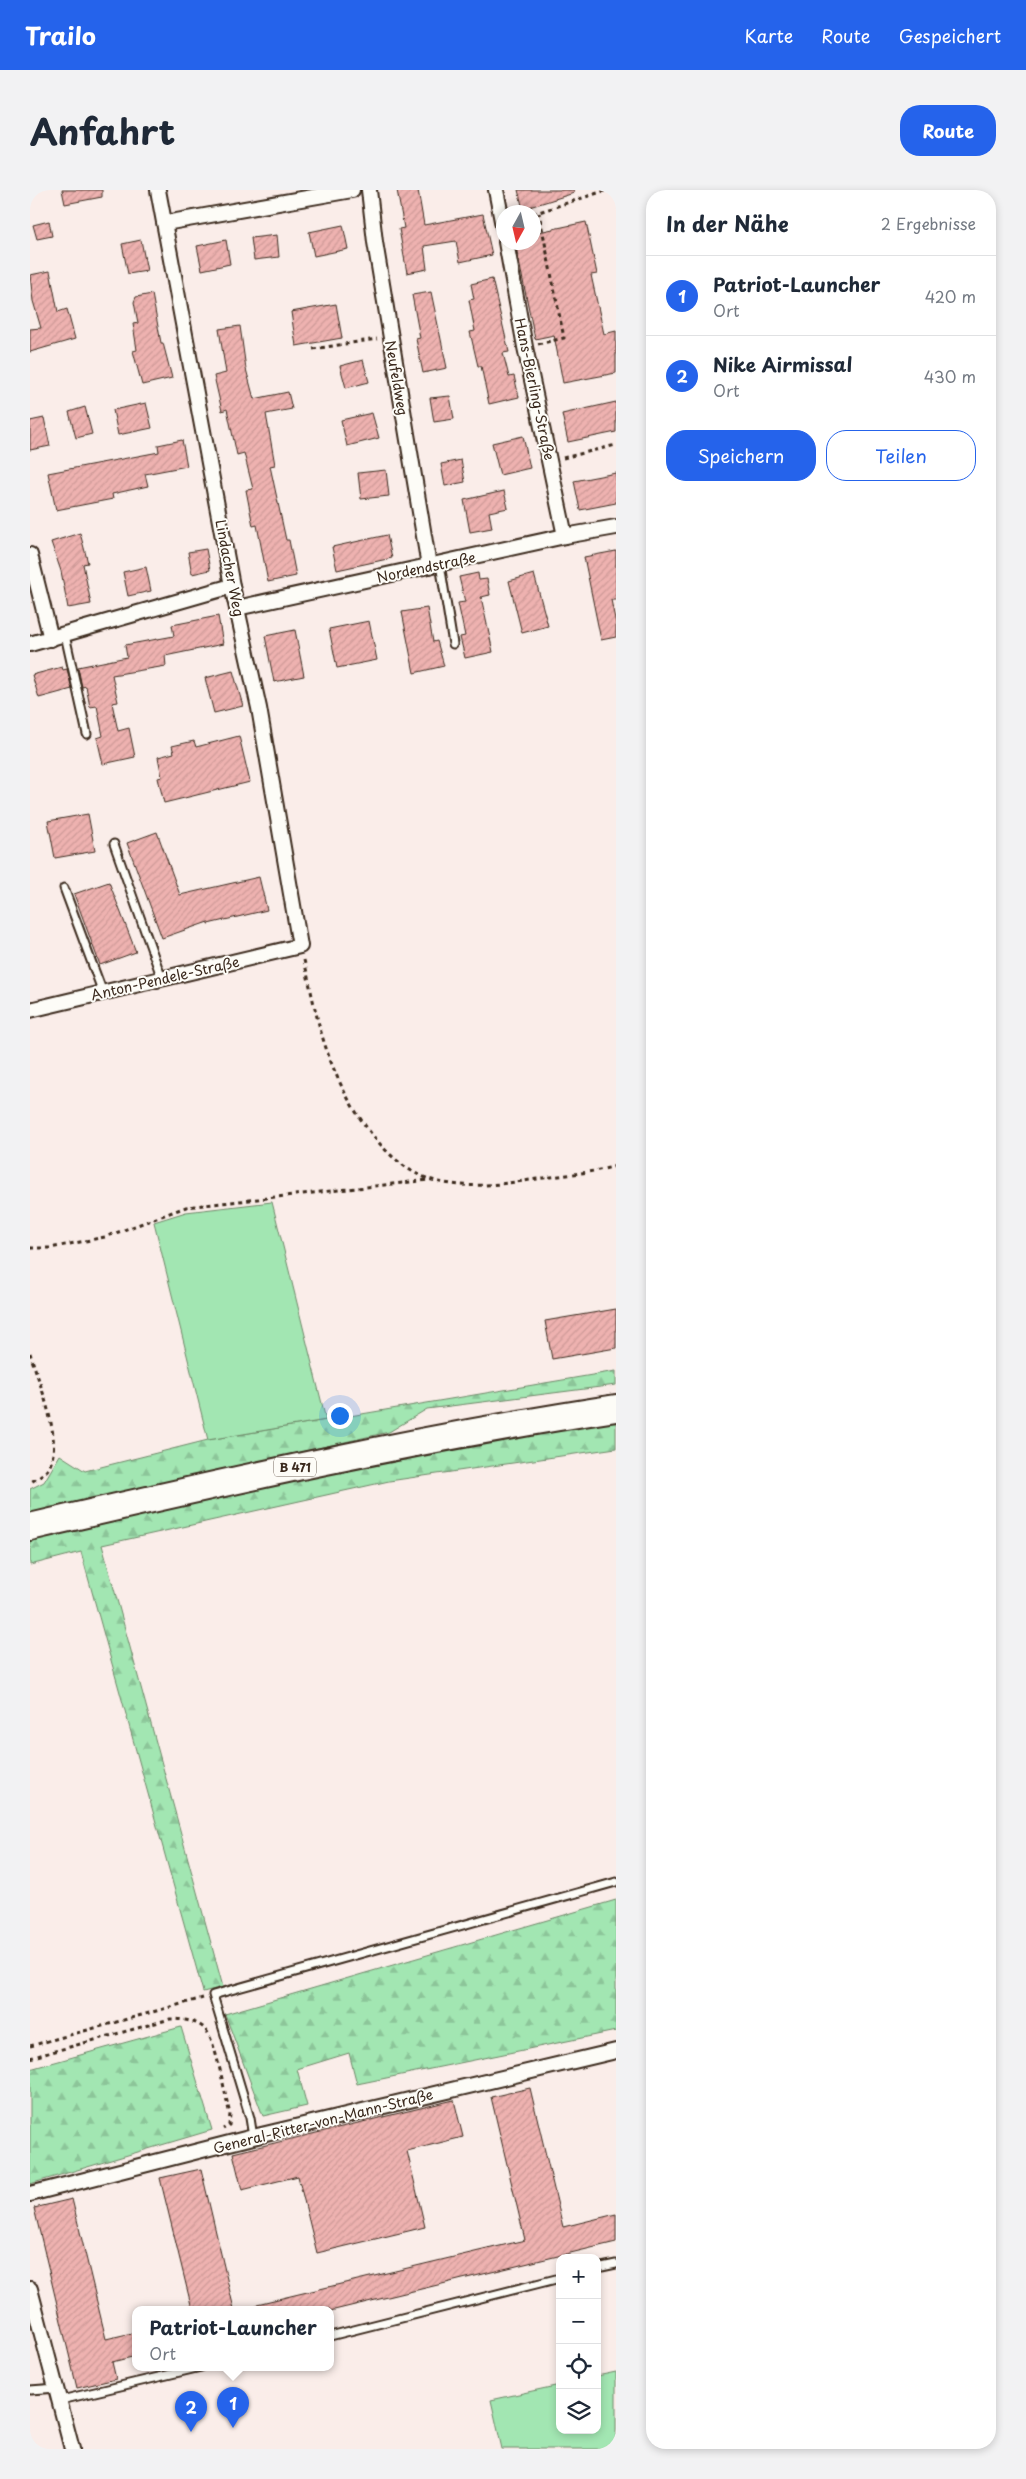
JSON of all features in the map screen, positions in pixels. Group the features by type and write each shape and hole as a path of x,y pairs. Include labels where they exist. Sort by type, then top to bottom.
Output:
{"highway":[{"name":"B 471","path":"30,1527 288,1468 484,1430 616,1408"}],"street":[{"name":"Lindacher Weg","path":"158,190 232,586 259,708 300,946"},
{"path":"164,223 352,190"},
{"name":"Neufeldweg","path":"369,190 390,337 435,565"},
{"path":"496,190 499,205"},
{"name":"Hans-Bierling-Straße","path":"507,250 525,347 565,536"},
{"name":"Nordendstraße","path":"237,608 565,536 616,527"},
{"path":"30,555 58,637"},
{"path":"30,644 232,586"},
{"name":"Anton-Pendele-Straße","path":"30,1010 300,946"},
{"name":"General-Ritter-von-Mann-Straße","path":"30,2194 253,2137 616,2051"},
{"path":"30,2289 72,2449"}],"lane":[{"path":"435,565 454,644"},
{"path":"58,637 87,734"},
{"path":"114,844 162,979"},
{"path":"64,888 103,993"},
{"path":"253,2137 250,2118 213,1995 616,1882"},
{"path":"601,2267 616,2264"},
{"path":"334,2335 556,2279"},
{"path":"30,2390 59,2394 180,2371"}],"path":[{"path":"541,212 607,190"},
{"path":"525,347 564,338 541,223"},
{"path":"313,349 390,337"},
{"path":"550,462 616,445"},
{"path":"300,946 326,1048 349,1102 373,1138 400,1163 430,1180"},
{"path":"30,1248 50,1248 105,1237 186,1207 430,1180 457,1184 494,1185 616,1166"},
{"path":"30,1353 54,1433 53,1454 48,1469 30,1484"},
{"path":"30,2046 213,1995"},
{"path":"30,2058 170,2018 187,2020 204,2028 212,2039 230,2114 229,2125 220,2130"}],"green space":[{"path":"272,1202 326,1420 208,1440 154,1222 186,1212"},
{"path":"616,1371 616,1385 427,1409 389,1432 30,1513 30,1489 44,1482 60,1455 85,1471 208,1440"},
{"path":"616,1418 616,1448 389,1481 102,1545 223,1987 203,1992 81,1552 30,1565 30,1538 397,1455"},
{"path":"616,1900 616,2031 357,2084 349,2053 297,2069 307,2106 263,2116 225,2014"},
{"path":"181,2027 212,2130 30,2184 30,2069"},
{"path":"616,2372 616,2449 502,2449 491,2400 556,2386 556,2434 601,2434 601,2375"}],"building":[{"path":"62,190 102,190 102,197 65,204"},
{"path":"397,190 418,190 424,225 483,214 492,255 460,262 456,241 424,246 427,269 407,273 399,229 404,228"},
{"path":"518,190 574,190 574,193 536,205 522,205"},
{"path":"49,221 52,236 37,239 33,225"},
{"path":"586,222 597,274 591,275 604,334 616,331 616,373 563,383 554,335 535,339 517,250 541,250 541,232"},
{"path":"343,225 348,249 314,256 309,232"},
{"path":"277,235 279,257 254,260 251,238"},
{"path":"141,240 147,271 128,274 122,244"},
{"path":"226,240 230,264 202,270 197,246"},
{"path":"50,271 58,312 67,309 75,339 30,352 30,329 41,328 33,301 30,275"},
{"path":"492,279 509,352 503,353 509,377 514,376 519,397 489,404 481,366 478,366 470,332 475,331 469,300 474,299 471,284"},
{"path":"431,292 447,368 423,373 416,339 420,338 412,295"},
{"path":"152,294 161,343 163,343 172,378 142,385 133,351 137,350 133,324 138,323 134,302 136,297"},
{"path":"336,304 342,338 296,346 291,312"},
{"path":"240,326 246,369 254,399 288,392 292,409 266,414 275,465 270,466 296,576 268,582 257,525 253,526 246,490 253,489 244,453 237,455 227,409 222,411 214,376 226,373 219,329"},
{"path":"363,360 369,382 346,388 340,366"},
{"path":"450,396 454,419 434,422 430,398"},
{"path":"616,402 616,432 568,442 562,414"},
{"path":"146,403 152,428 118,435 113,410"},
{"path":"85,407 92,434 76,438 69,412"},
{"path":"372,413 379,438 347,446 341,420"},
{"path":"44,418 50,446 30,450 30,421"},
{"path":"523,436 530,468 500,475 492,443"},
{"path":"182,440 187,466 145,474 148,486 112,494 113,499 56,510 48,473 159,452 158,445"},
{"path":"461,460 465,482 445,486 441,464"},
{"path":"386,470 389,496 361,499 358,473"},
{"path":"616,473 616,503 580,510 574,481"},
{"path":"504,491 508,508 489,512 492,528 470,532 464,500"},
{"path":"80,533 88,563 83,564 91,604 68,608 61,571 51,542"},
{"path":"387,535 392,558 337,570 332,547"},
{"path":"206,549 210,570 192,574 188,552"},
{"path":"616,551 616,600 611,600 616,624 616,637 601,640 584,557"},
{"path":"146,567 151,591 128,596 123,572"},
{"path":"478,573 479,580 487,579 490,595 481,597 493,652 465,658 460,637 465,636 458,603 465,602 459,577"},
{"path":"534,574 548,626 522,633 509,581"},
{"path":"427,608 433,642 437,641 444,666 414,673 402,612"},
{"path":"218,616 223,644 165,656 166,666 112,675 118,702 112,703 118,731 129,728 135,757 103,764 97,738 103,736 97,706 90,707 86,686 82,687 78,667 127,657 125,645 174,636 172,625"},
{"path":"369,621 377,660 337,668 329,629"},
{"path":"295,630 304,676 274,682 265,636"},
{"path":"62,667 63,670 67,669 72,689 39,698 32,675"},
{"path":"233,671 243,706 214,713 205,678"},
{"path":"239,736 250,782 164,803 158,778 162,777 158,757 174,753 172,746 194,741 196,747"},
{"path":"88,814 95,851 55,858 48,821"},
{"path":"157,832 180,895 259,877 267,910 208,924 208,922 162,938 127,843"},
{"path":"109,882 136,952 100,965 74,894"},
{"path":"616,1309 616,1348 552,1359 545,1321"},
{"path":"530,2088 563,2227 616,2214 616,2242 566,2254 556,2254 556,2256 334,2310 334,2306 257,2306 257,2304 525,2240 491,2097"},
{"path":"454,2100 463,2137 407,2151 425,2227 317,2253 298,2176 242,2190 233,2153"},
{"path":"201,2169 233,2306 191,2306 160,2178"},
{"path":"72,2199 106,2339 132,2333 132,2357 112,2362 116,2379 77,2388 34,2208"}],"place":[{"name":"Patriot-Launcher","path":"233,2428"},
{"name":"Nike Airmissal","path":"191,2432"}]}
